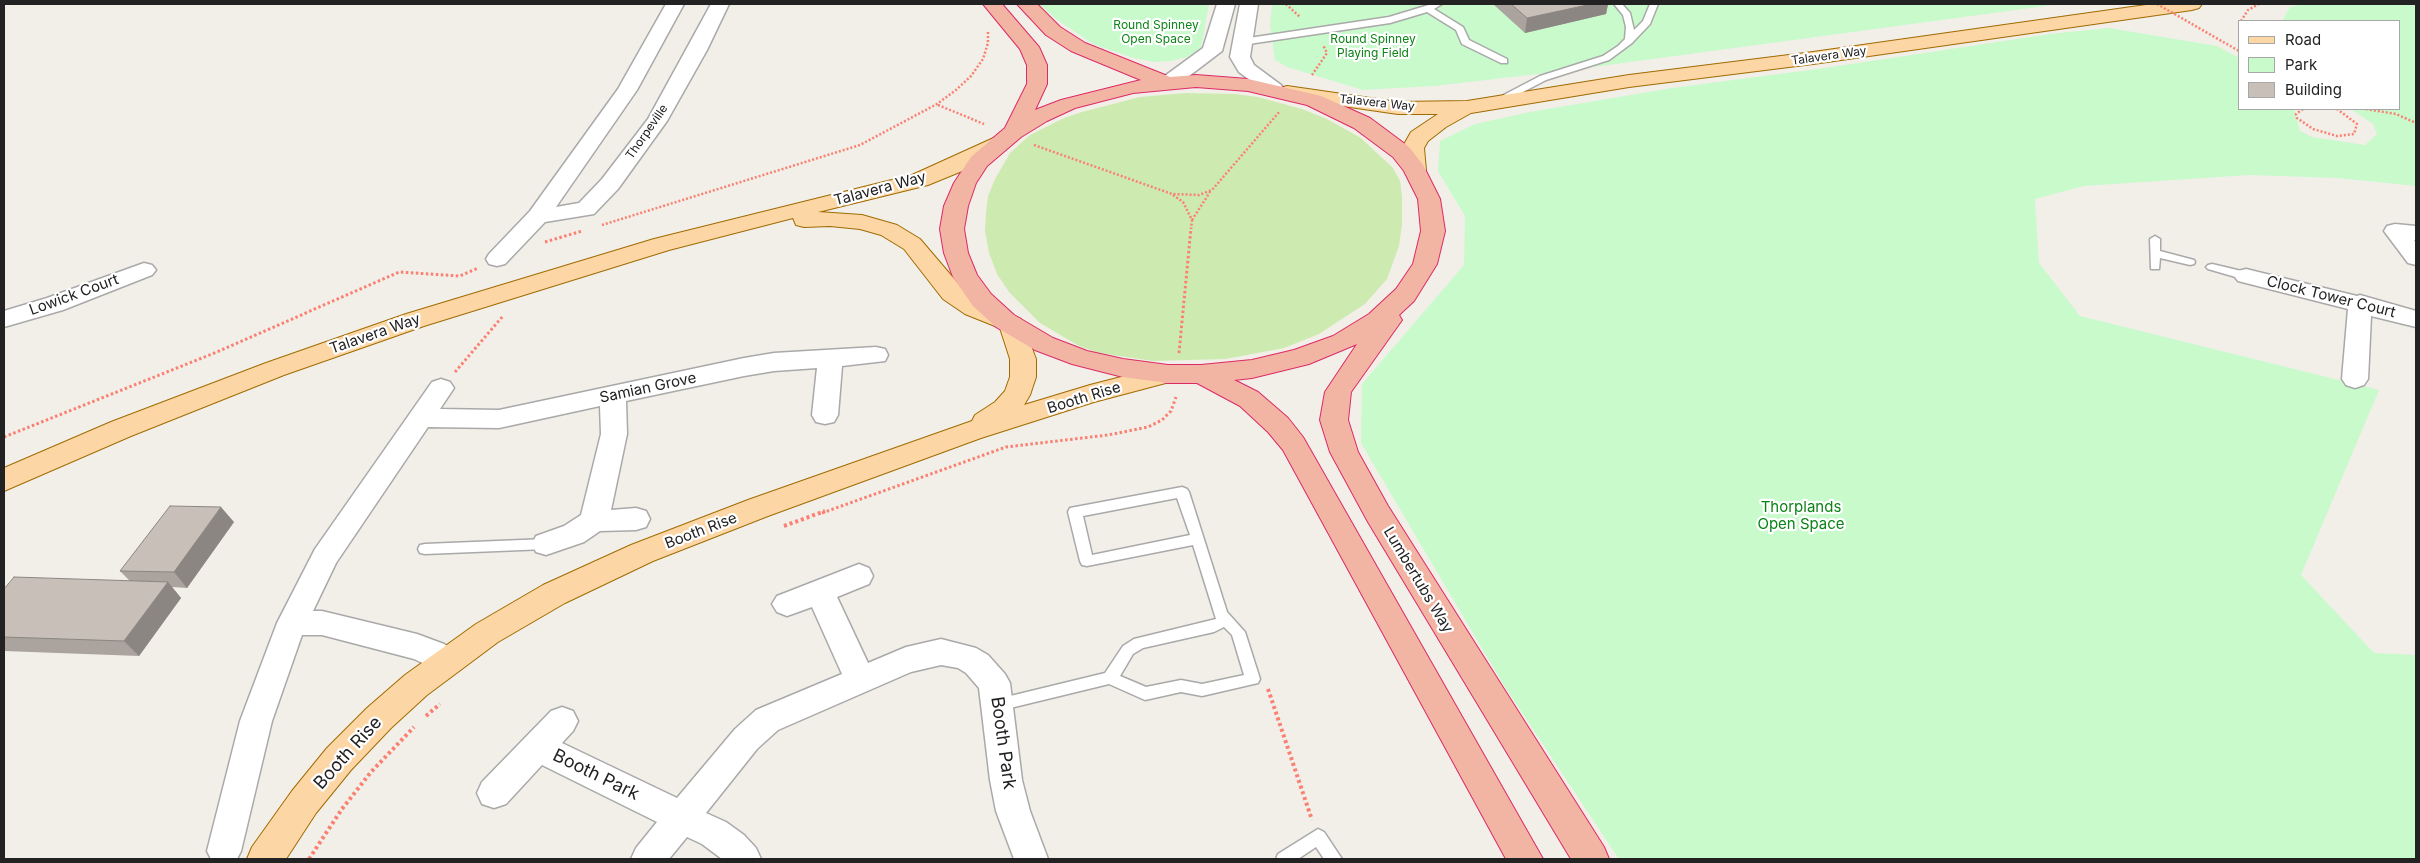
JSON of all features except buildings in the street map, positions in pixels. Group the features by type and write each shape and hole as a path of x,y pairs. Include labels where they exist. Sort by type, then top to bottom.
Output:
{"highway":[{"path":"992,4 1029,47 1037,65 1037,84 1013,139"},
{"path":"1026,4 1053,30 1078,47 1168,82"},
{"path":"1168,82 1222,82 1281,97 1314,100 1362,123 1401,152 1415,170 1430,200 1434,231 1426,264 1405,295 1378,320 1342,342 1300,358 1252,369 1181,375 1124,368 1082,358 1044,344 1008,323 982,300 965,277 956,253 952,229 956,206 965,183 979,162 1013,139 1039,116 1068,104 1115,90 1168,82"},
{"name":"Lumbertubs Way","path":"1405,295 1338,392 1334,420 1344,452 1378,514 1590,859"},
{"path":"1181,375 1250,399 1278,425 1293,444 1525,859"}],"main road":[{"name":"Talavera Way","path":"1281,97 1398,108 1467,108 1629,80 1813,58 2192,4"},
{"name":"Talavera Way","path":"1415,170 1413,148 1419,137 1438,122 1467,108"},
{"name":"Talavera Way","path":"4,480 121,429 257,376 406,324 662,244 757,222 920,180 1013,139"},
{"name":"Talavera Way","path":"757,222 830,219 862,222 889,230 912,244 952,293 974,308 1008,323"},
{"name":"Booth Rise","path":"971,431 1005,409 1017,395 1024,377 1023,359 1008,323"},
{"name":"Booth Rise","path":"265,859 304,802 339,759 379,718 446,661 519,613 585,578 758,508 971,431 1090,394 1181,375"}],"street":[{"path":"497,259 538,216 627,90 675,4"},
{"name":"Thorpeville","path":"538,216 586,209 610,184 657,121 697,50 720,4"},
{"path":"1168,82 1212,51 1226,4"},
{"path":"1249,4 1240,57 1246,68 1281,97"},
{"path":"2416,233 2395,231 2416,258"},
{"name":"Lowick Court","path":"4,318 55,304 144,270"},
{"name":"Clock Tower Court","path":"2246,275 2416,319"},
{"path":"2355,379 2360,303"},
{"name":"Samian Grove","path":"421,417 469,420 499,419 744,367 876,354"},
{"path":"825,415 830,358"},
{"path":"224,851 256,721 292,623 326,557 441,388"},
{"path":"594,521 614,434 613,395"},
{"path":"546,544 574,534 594,521 636,519"},
{"path":"787,604 859,576"},
{"path":"820,591 860,679"},
{"path":"292,623 332,626 417,647 433,653 446,661"},
{"name":"Booth Park","path":"648,859 756,728 779,713 860,679 924,654 941,652 953,653 976,664 994,683 1006,780 1013,811 1031,859"},
{"name":"Booth Park","path":"494,793 562,721"},
{"name":"Booth Park","path":"537,747 714,832 732,846 744,859"}],"lane":[{"path":"1242,42 1390,20 1428,10 1438,4"},
{"path":"1618,4 1628,15 1630,28 1628,41"},
{"path":"1494,103 1543,78 1606,58 1628,41 1647,22 1654,4"},
{"path":"1428,10 1460,29 1465,42 1504,61"},
{"path":"2155,239 2155,267"},
{"path":"2155,253 2190,262"},
{"path":"2212,267 2246,275"},
{"path":"998,705 1110,678 1145,694 1181,686 1202,690 1253,679 1238,632 1220,615 1198,539 1182,492 1075,512 1088,561 1198,539"},
{"path":"425,549 546,544"},
{"path":"1110,678 1128,650 1140,643 1214,626 1226,620"},
{"path":"1284,859 1318,837 1334,859"}],"path":[{"path":"2157,4 2238,50"},
{"path":"2242,20 2248,10 2259,4"},
{"path":"598,226 860,145 937,104 971,76 983,59 988,43 988,29"},
{"path":"775,530 1006,447 1108,435 1148,427 1162,420 1171,411 1181,375 1192,220 1281,97"},
{"path":"937,104 984,124"},
{"path":"2302,110 2296,114 2297,118 2313,129 2337,136 2354,134 2357,124 2338,110"},
{"path":"2372,110 2396,114 2416,123"},
{"path":"1013,139 1172,194 1190,196 1212,190"},
{"path":"1172,194 1183,202 1192,220"},
{"path":"541,244 588,229"},
{"path":"4,437 217,352 398,272 460,276 497,259"},
{"path":"1266,682 1318,837"},
{"path":"422,720 444,700"},
{"path":"310,859 342,809 371,772 415,726"}],"green space":[{"name":"Round Spinney Open Space","path":"1039,4 1209,4 1201,48 1187,57 1171,61 1154,62 1130,57 1093,44 1056,19"},
{"name":"Round Spinney Playing Field","path":"1272,4 2060,4 1564,71 1434,86 1363,90 1287,67 1275,60 1270,25"},
{"name":"Thorplands Open Space","path":"2306,4 2416,4 2416,186 2337,178 2249,175 2084,186 2035,199 2039,263 2080,316 2379,390 2301,575 2374,653 2416,655 2416,859 1619,859 1503,684 1361,443 1362,384 1464,265 1465,216 1438,171 1440,141 1475,124 1530,112 1672,88 1825,68 2050,34 2109,28 2217,46 2238,57 2238,110 2294,110 2300,131 2312,137 2365,145 2377,134 2373,124 2352,110 2400,110 2400,20 2283,20 2290,7"},
{"path":"1185,93 1235,94 1258,97 1302,109 1327,119 1361,138 1393,168 1400,181 1402,196 1402,225 1399,246 1387,279 1365,304 1319,334 1284,348 1226,359 1153,361 1099,353 1079,346 1040,323 1009,292 997,274 989,253 985,231 988,196 995,179 1010,153 1030,135 1064,118 1140,97"}]}
